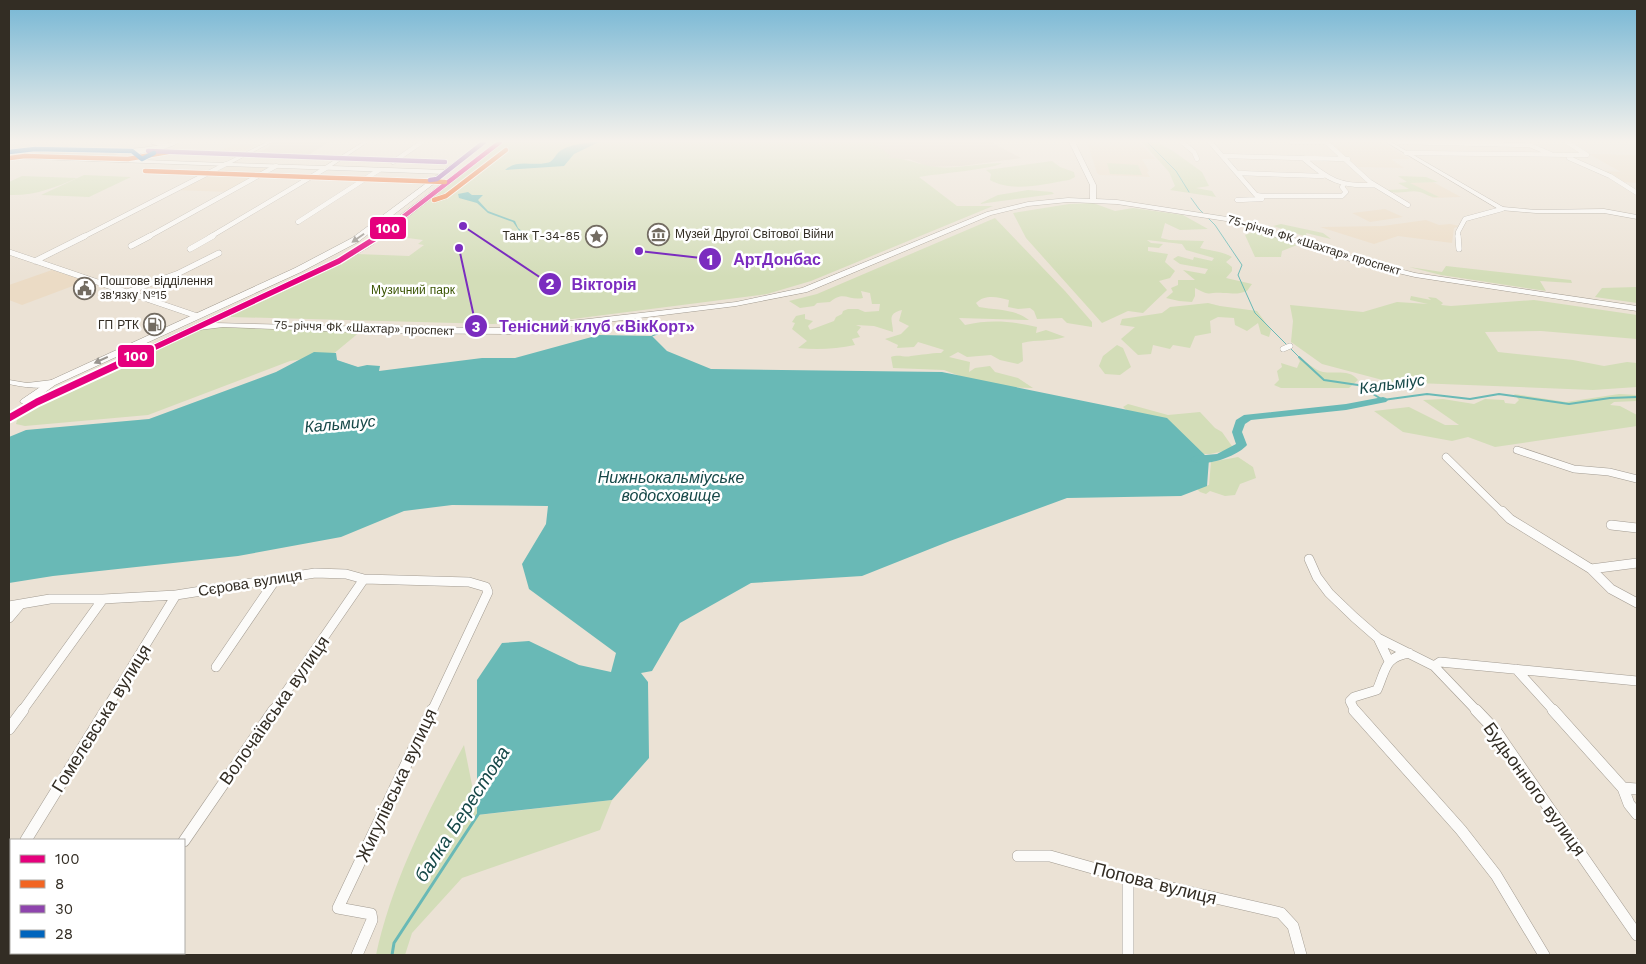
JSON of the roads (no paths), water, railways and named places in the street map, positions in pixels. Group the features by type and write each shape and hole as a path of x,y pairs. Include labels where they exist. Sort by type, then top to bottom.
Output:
{"main road":[{"path":"9,417 32,391 323,258 355,240 425,187 430,190 441,188"},
{"path":"1094,187 1097,200"},
{"path":"9,417 52,395 339,261 369,243 441,188"},
{"name":"75-річчя ФК «Шахтар» проспект","path":"199,327 223,324 300,325 474,332 518,330 705,308 778,297 827,281 989,213 1036,203 1068,200 1097,200 1142,204 1217,214 1261,225 1366,260 1415,272 1637,308"},
{"name":"75-річчя ФК «Шахтар» проспект","path":"1097,200 1227,219 1362,262 1415,275 1637,308"},
{"path":"323,258 337,258 339,261"},
{"name":"75-річчя ФК «Шахтар» проспект","path":"229,314 225,317 226,319 300,325"},
{"path":"69,375 68,381 80,382"}],"street":[{"path":"36,261 181,187"},
{"path":"130,246 238,187"},
{"path":"190,249 294,187"},
{"path":"298,222 353,187"},
{"path":"1249,187 1256,195 1262,196 1342,196 1345,195 1342,187"},
{"path":"1378,187 1408,205"},
{"path":"1464,187 1502,209"},
{"path":"1237,200 1262,199 1262,196"},
{"path":"1459,249 1458,232 1465,219 1502,209 1518,211 1605,211 1637,217"},
{"path":"9,252 197,316"},
{"path":"127,292 179,273 219,253"},
{"path":"1283,349 1290,346"},
{"path":"13,383 30,386 52,383"},
{"path":"13,383 32,391 52,395"},
{"path":"1517,450 1574,469 1609,472 1637,479"},
{"path":"1446,457 1510,519 1591,569 1611,589 1637,603"},
{"path":"1611,525 1637,528"},
{"name":"Будьонного вулиця","path":"1309,559 1317,577 1330,593 1378,638 1434,666 1495,730 1637,935"},
{"path":"1591,569 1637,563"},
{"name":"Сєрова вулиця","path":"9,606 50,599 103,599 176,595 326,573 346,574 364,579 469,582 486,587 488,592"},
{"path":"216,667 276,579"},
{"name":"Волочаївська вулиця","path":"185,840 364,579"},
{"name":"Жигулівська вулиця","path":"357,955 372,920 371,914 338,908 488,592"},
{"name":"Гомелєвська вулиця","path":"27,839 176,595"},
{"path":"9,729 103,599"},
{"path":"9,618 20,605"},
{"path":"1378,638 1380,648 1389,661"},
{"path":"1410,653 1393,656 1377,690 1354,697 1350,701 1352,706 1461,830 1496,875 1544,955"},
{"path":"1434,666 1440,662 1459,663 1637,681"},
{"path":"1516,669 1623,788 1629,804 1637,814"},
{"path":"1623,788 1637,789"},
{"name":"Попова вулиця","path":"1018,856 1050,856 1128,878 1281,914 1290,919 1296,930 1301,955"},
{"path":"1128,878 1128,955"}],"water":[{"path":"468,192 472,195 483,195 478,200 488,211 515,221 518,228 523,232 520,232 513,222 488,213 477,203 459,198 458,194"},
{"name":"Нижньокальміуське водосховище","path":"599,335 652,336 667,351 711,369 942,372 1167,418 1209,459 1207,486 1181,496 1067,498 862,576 751,583 680,623 652,671 641,673 648,682 649,758 612,800 477,815 477,680 502,643 529,641 579,665 611,672 616,653 529,589 522,564 546,524 548,506 452,505 404,511 341,537 238,556 53,576 9,583 9,437 26,430 149,419 276,372 314,352 336,353 337,360 358,367 367,365 380,366 379,371 482,358 515,358"}],"waterway":[{"path":"1186,187 1189,192"},
{"path":"1191,198 1215,225 1242,265 1238,275 1255,313 1287,345"},
{"path":"652,336 685,324"},
{"path":"1290,348 1299,357"},
{"name":"Кальміус","path":"1299,357 1324,380 1358,385 1383,400 1427,394 1470,399 1499,394 1569,404 1610,398 1637,397"},
{"name":"Кальміус","path":"1195,459 1220,457 1237,449 1242,445 1237,432 1240,422 1248,417 1346,407 1383,400"},
{"name":"балка Берестова","path":"392,955 394,943 479,813"}],"place":[{"name":"Вікторія","path":"463,226"},
{"name":"Музей Другої Світової Війни","path":"659,234"},
{"name":"Танк Т-34-85","path":"596,236"},
{"name":"Тенісний клуб «ВікКорт»","path":"459,248"},
{"name":"АртДонбас","path":"639,251"},
{"name":"Поштове відділення зв'язку №15","path":"84,288"},
{"name":"ГП РТК","path":"155,325"}],"park label":[{"name":"Музичний парк","path":"413,290"}],"water label":[{"name":"Кальмиус","path":"340,424"}]}
